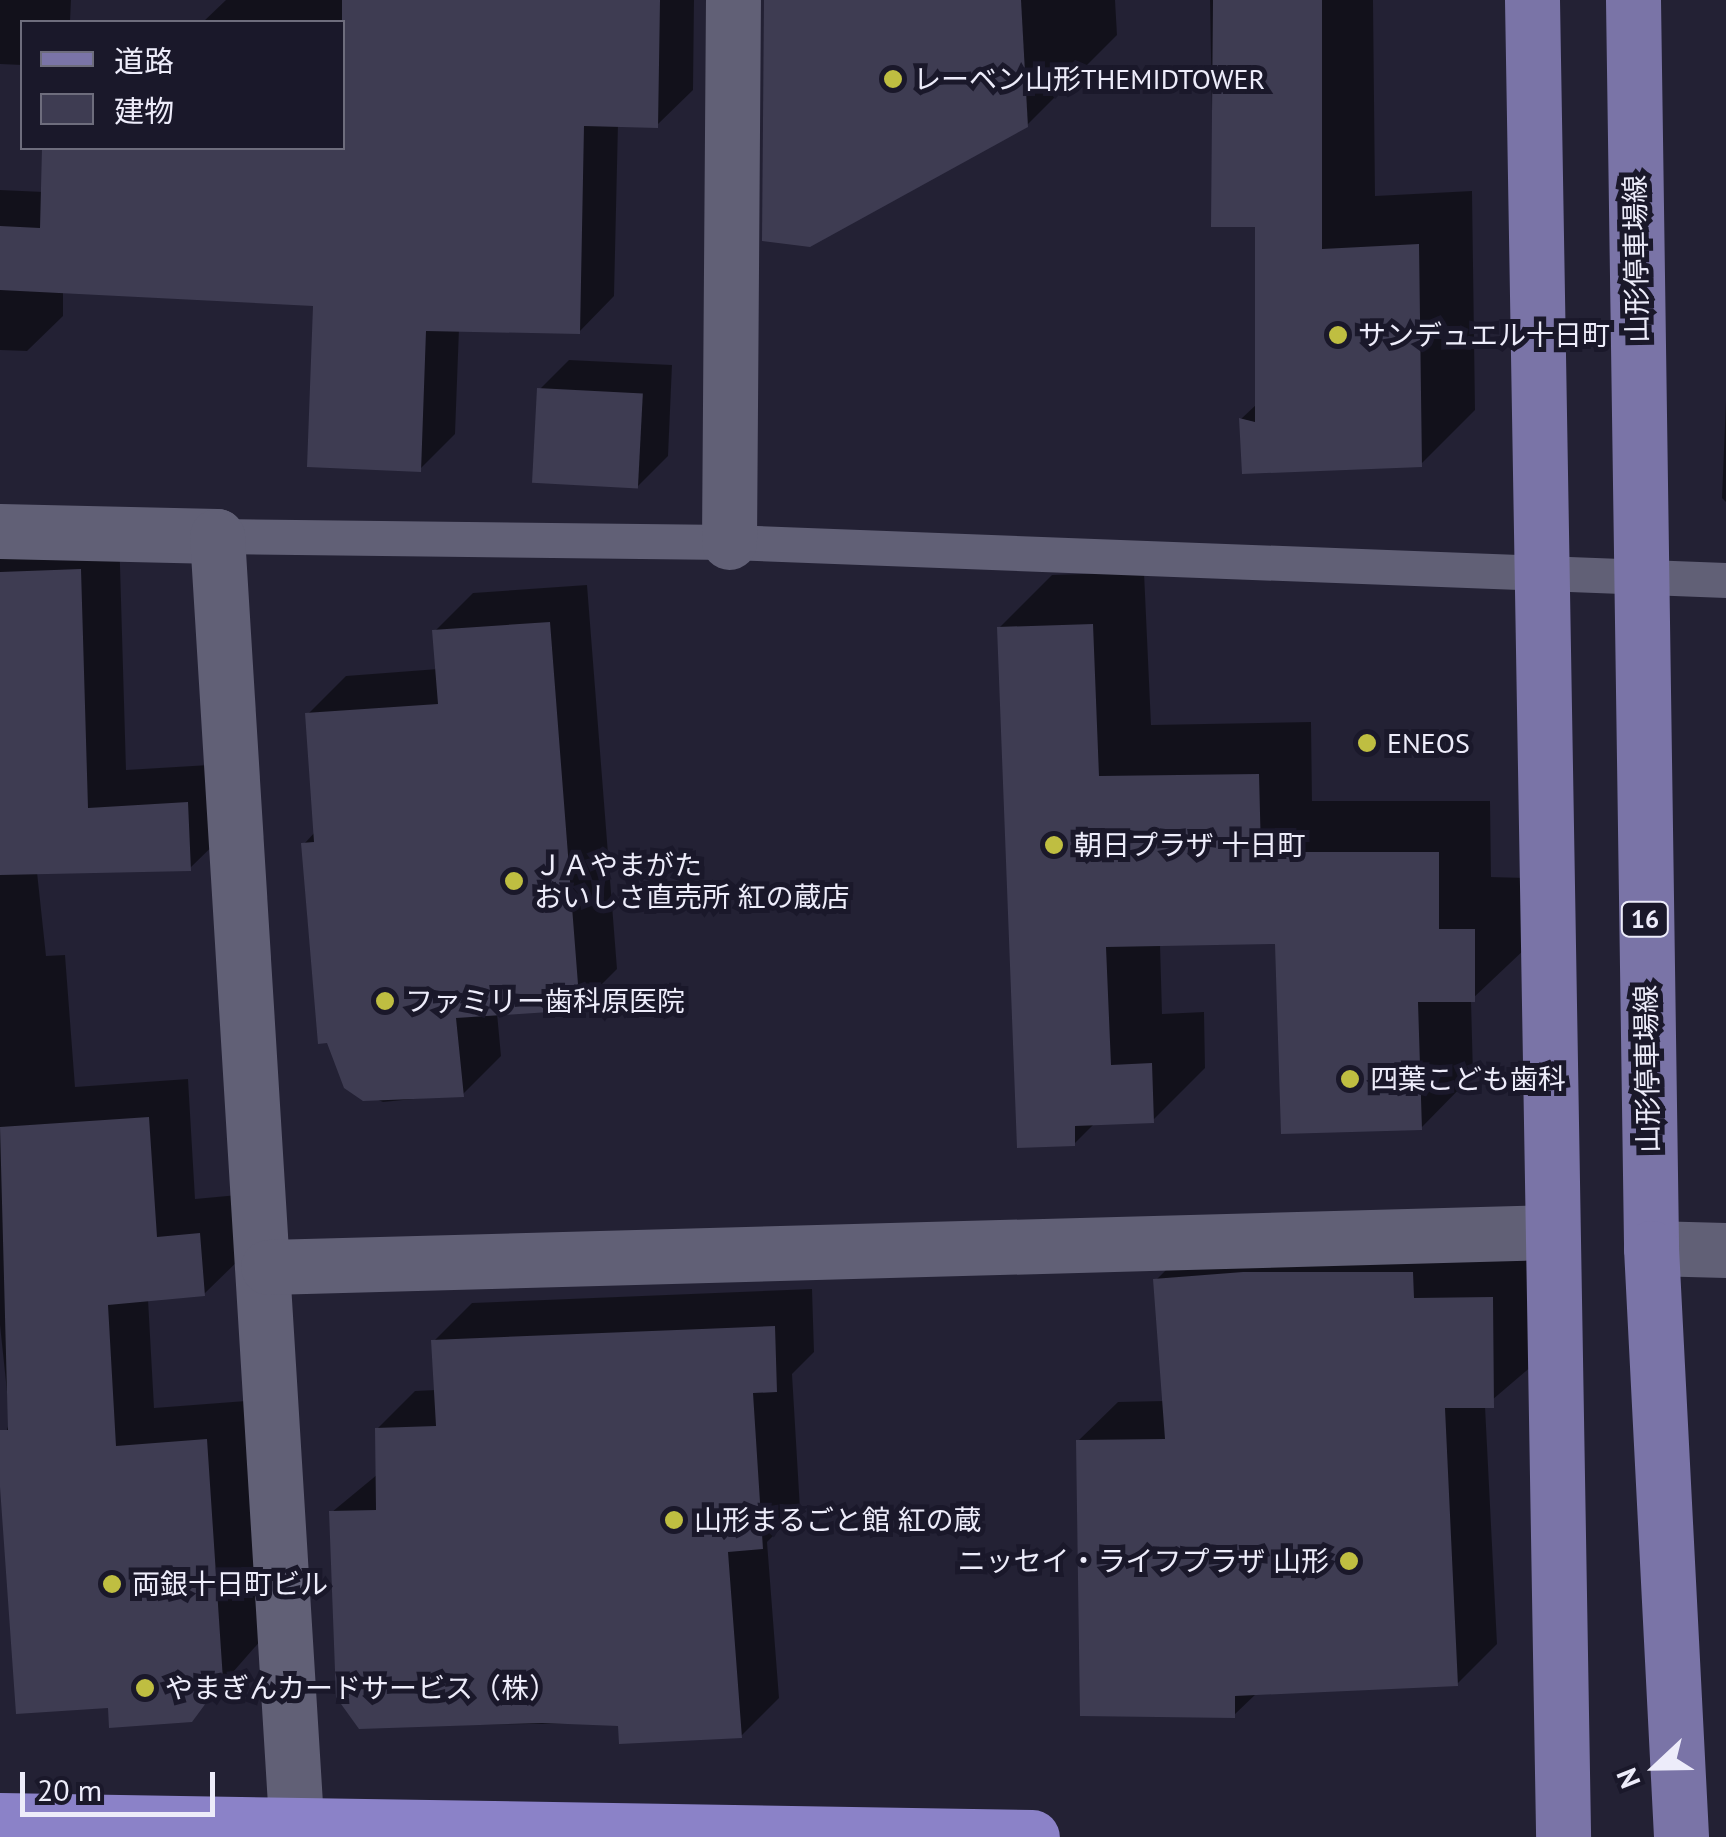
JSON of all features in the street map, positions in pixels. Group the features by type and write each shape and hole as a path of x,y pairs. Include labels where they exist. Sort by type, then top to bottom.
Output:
{"highway":[{"path":"0,1820 1032,1837"}],"main road":[{"path":"1532,0 1537,575 1563,1837"},
{"name":"山形停車場線","path":"1633,0 1650,1248 1681,1837"}],"street":[{"path":"729,542 733,0"},
{"path":"0,532 216,536 268,1266 315,1827"},
{"path":"268,1266 1551,1232"},
{"path":"1650,1248 1726,1250"}],"lane":[{"path":"216,536 729,542 1726,580"}],"building":[{"path":"342,0 660,0 658,128 584,126 580,334 426,331 421,472 307,467 313,306 0,290 0,226 40,228 42,150 345,150"},
{"name":"レーベン山形THEMIDTOWER","path":"764,0 1021,0 1028,127 810,247 762,241"},
{"path":"1213,0 1322,0 1322,249 1419,244 1422,467 1242,474 1239,418 1255,422 1255,227 1211,227"},
{"path":"537,388 643,394 638,488 532,483"},
{"path":"81,569 88,808 188,802 191,871 0,875 0,572"},
{"path":"550,622 580,1010 456,1018 464,1097 363,1101 344,1088 327,1043 318,1044 301,843 314,842 305,713 438,704 432,630"},
{"path":"1093,624 1099,776 1259,774 1261,852 1439,852 1439,929 1475,929 1475,1002 1418,1002 1422,1130 1281,1134 1275,944 1106,947 1111,1065 1152,1063 1154,1123 1075,1126 1075,1146 1017,1148 997,627"},
{"path":"149,1117 157,1237 200,1233 205,1296 108,1305 116,1446 207,1439 223,1680 192,1722 109,1728 108,1708 16,1714 0,1487 0,1430 8,1430 0,1127"},
{"path":"1243,1272 1413,1272 1414,1298 1493,1297 1494,1408 1445,1408 1458,1686 1235,1696 1235,1718 1080,1716 1076,1440 1165,1439 1153,1279"},
{"path":"775,1326 777,1392 753,1393 763,1549 728,1552 742,1738 619,1744 618,1726 542,1723 359,1729 336,1697 329,1511 376,1510 375,1428 436,1426 431,1340"}],"place":[{"name":"レーベン山形THEMIDTOWER","path":"893,79"},
{"name":"サンデュエル十日町","path":"1338,335"},
{"name":"ENEOS","path":"1367,743"},
{"name":"朝日プラザ 十日町","path":"1054,845"},
{"name":"ＪＡやまがた おいしさ直売所 紅の蔵店","path":"514,881"},
{"name":"ファミリー歯科原医院","path":"385,1001"},
{"name":"四葉こども歯科","path":"1350,1079"},
{"name":"山形まるごと館 紅の蔵","path":"674,1520"},
{"name":"ニッセイ・ライフプラザ 山形","path":"1349,1561"},
{"name":"両銀十日町ビル","path":"112,1584"},
{"name":"やまぎんカードサービス（株）","path":"145,1688"}]}
